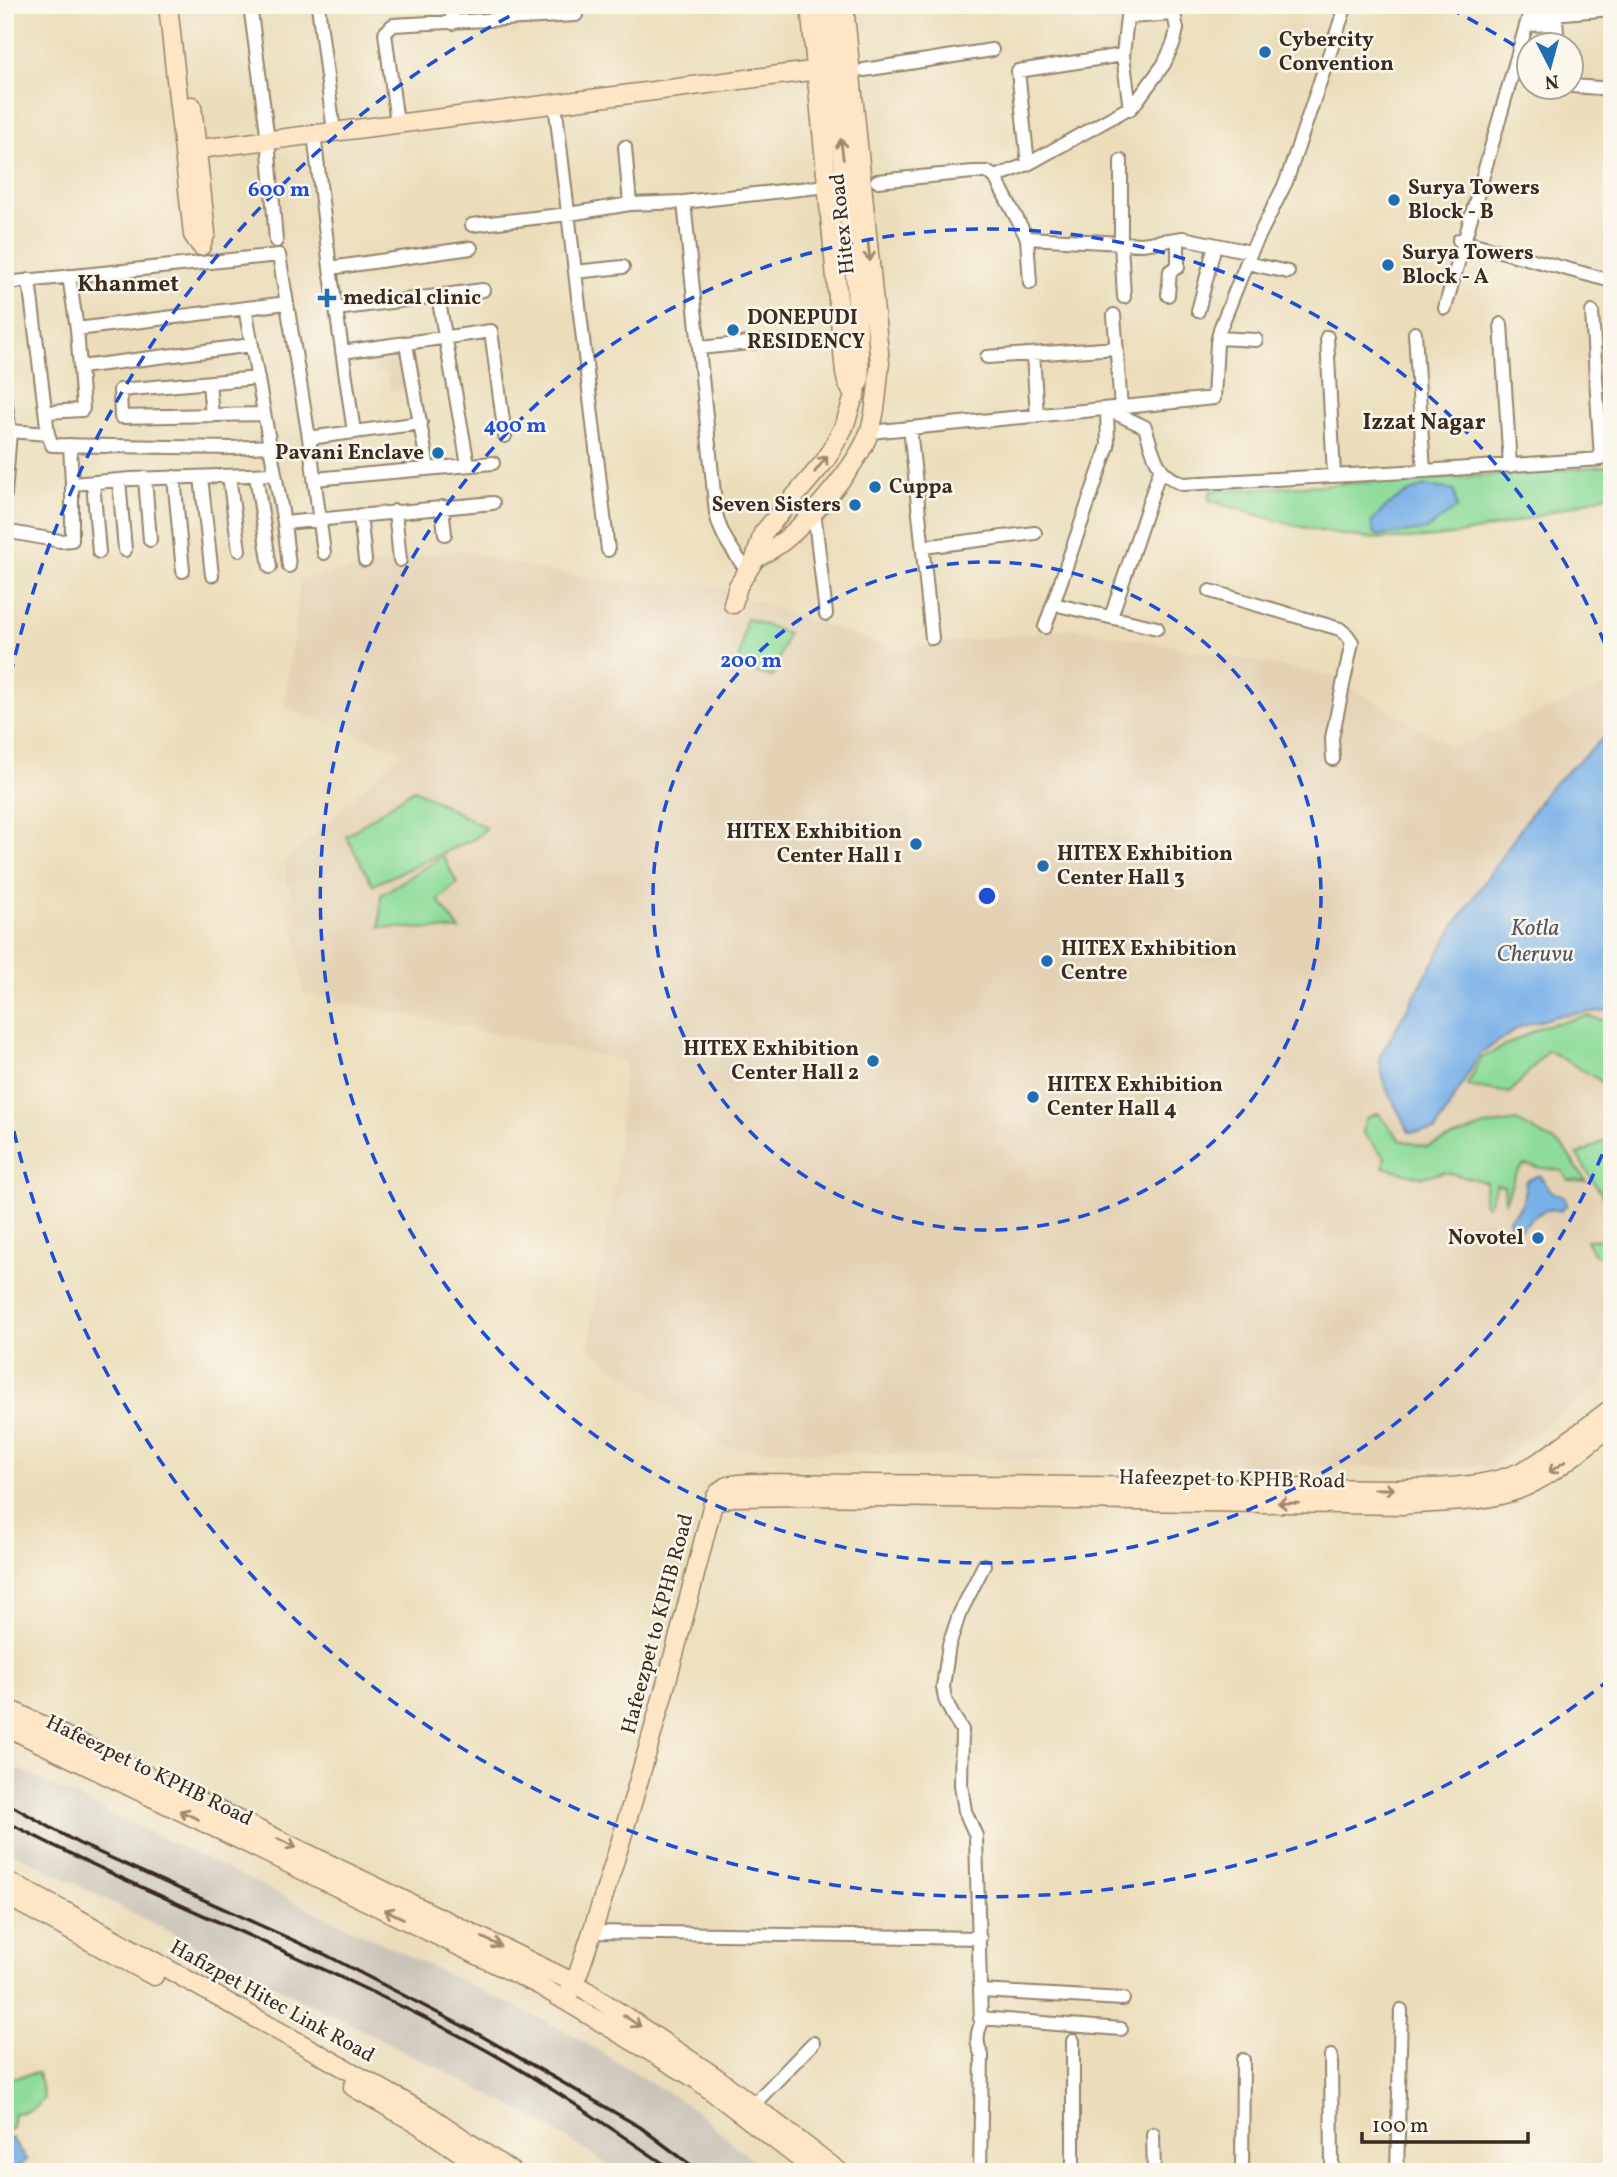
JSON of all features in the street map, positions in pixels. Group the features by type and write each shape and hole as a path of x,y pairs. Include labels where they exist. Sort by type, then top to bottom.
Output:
{"main road":[{"path":"168,5 191,150"},
{"path":"180,5 191,150 193,235 202,254"},
{"path":"810,5 846,383 855,397"},
{"name":"Hitex Road","path":"733,604 738,586 751,565 763,533 825,461 844,427 860,379 856,286 827,5"},
{"name":"Hitex Road","path":"751,565 779,545 814,511 847,473 870,432 880,363 844,5"},
{"path":"191,150 834,68"},
{"path":"713,1503 723,1487 753,1483 1399,1489 1470,1485 1491,1481 1531,1467 1612,1408"},
{"name":"Hafeezpet to KPHB Road","path":"5,1726 565,1999 575,1983 593,1932 628,1819 677,1648 713,1503 732,1497 809,1496 1403,1505 1470,1500 1518,1490 1540,1479 1612,1426"},
{"path":"5,1707 575,1983 717,2078 840,2172"},
{"name":"Hafizpet Hitec Link Road","path":"5,1880 430,2116 512,2172"},
{"path":"5,1895 240,2023 421,2126 489,2172"},
{"path":"565,1999 696,2079 817,2172"}],"street":[{"path":"250,5 268,140 276,241"},
{"path":"318,5 334,131"},
{"path":"451,5 453,23"},
{"path":"397,123 385,33 393,25 576,15 574,5"},
{"path":"870,432 1214,398 1218,338 1249,257 1286,182 1346,5"},
{"path":"1445,308 1460,240 1529,15 1612,9"},
{"path":"877,181 991,175 1022,163 1130,109 1164,64 1174,42 1177,29 1175,15 1172,13 1127,17 1123,55 1130,109"},
{"path":"1555,14 1557,32"},
{"path":"864,70 992,50"},
{"path":"1022,163 1018,71 1123,55"},
{"path":"1586,87 1612,89"},
{"path":"555,103 608,550"},
{"path":"314,134 354,432"},
{"path":"625,147 630,204"},
{"path":"1121,161 1124,297"},
{"path":"991,175 1027,238 1030,283"},
{"path":"472,225 630,204 684,202 827,186"},
{"path":"684,202 702,339 718,524 728,544 751,565"},
{"path":"1027,238 1142,244 1178,239 1215,245 1288,272"},
{"path":"1168,295 1170,271 1178,267 1178,239"},
{"path":"1460,240 1604,279"},
{"path":"1198,311 1215,245"},
{"path":"330,268 471,248"},
{"path":"5,283 69,276 202,254 279,255 309,438 324,553"},
{"path":"575,272 623,267"},
{"path":"47,412 83,410 81,367 69,276"},
{"path":"29,281 48,434 52,445 232,448 269,446"},
{"path":"336,309 483,290"},
{"path":"438,296 468,465"},
{"path":"77,329 287,303"},
{"path":"245,309 284,523 289,566"},
{"path":"1107,409 1145,427 1160,470 1183,484 1601,459 1592,312"},
{"path":"1114,315 1121,408"},
{"path":"1501,324 1510,466"},
{"path":"342,352 491,331 505,436"},
{"path":"1415,333 1424,471"},
{"path":"1327,337 1334,476"},
{"path":"1218,338 1256,340"},
{"path":"702,339 760,342"},
{"path":"406,344 428,468"},
{"path":"81,367 252,345"},
{"path":"987,357 1117,348"},
{"path":"1033,354 1037,416"},
{"path":"258,378 120,390 121,417 263,414"},
{"path":"209,383 212,416"},
{"path":"5,399 8,425 5,495"},
{"path":"1045,627 1108,446 1107,409"},
{"path":"309,438 421,424"},
{"path":"8,425 48,434"},
{"path":"910,428 932,638"},
{"path":"5,531 60,541 72,540 70,445"},
{"path":"314,479 493,463"},
{"path":"1111,617 1160,470"},
{"path":"72,484 145,478 275,474"},
{"path":"256,475 270,568"},
{"path":"229,476 239,550"},
{"path":"174,477 183,571"},
{"path":"201,477 212,575"},
{"path":"145,478 150,540"},
{"path":"119,480 125,550"},
{"path":"93,482 99,552"},
{"path":"284,523 493,503"},
{"path":"442,507 444,534"},
{"path":"395,511 400,559"},
{"path":"814,511 826,614"},
{"path":"360,515 365,560"},
{"path":"923,547 1035,533"},
{"path":"1210,591 1340,629 1347,635 1352,642 1332,738 1333,759"},
{"path":"1062,606 1157,628"},
{"path":"980,2172 982,2055 986,2047 986,2031 980,2021 976,1836 965,1811 961,1785 962,1730 945,1699 943,1687 949,1645 959,1615 984,1565"},
{"path":"593,1932 980,1938"},
{"path":"980,1991 1123,1999"},
{"path":"1396,2172 1401,2010"},
{"path":"980,2021 1121,2029"},
{"path":"1073,2041 1073,2172"},
{"path":"753,2105 814,2043"},
{"path":"1331,2056 1332,2172"},
{"path":"1242,2172 1243,2060"},
{"path":"1153,2134 1154,2172"}],"shaded area":[{"path":"400,351 406,389 391,390 387,373 374,374 370,354"},
{"path":"457,549 546,571 608,582 705,583 893,649 1075,628 1332,676 1453,748 1612,684 1612,1370 1590,1391 1490,1468 1172,1465 725,1448 588,1347 616,1173 625,1061 303,993 285,863 402,751 284,707 301,579"},
{"path":"5,1763 568,2032 693,2108 765,2172 620,2172 526,2113 5,1848"}],"green space":[{"path":"1612,465 1612,493 1506,524 1425,538 1374,538 1326,532 1209,500 1210,491 1520,474"},
{"path":"746,618 787,633 773,677 738,668"},
{"path":"414,789 486,828 476,838 373,885 346,836"},
{"path":"443,856 457,883 438,900 460,930 380,927 381,895"},
{"path":"1588,1016 1612,1023 1612,1095 1599,1080 1548,1050 1510,1093 1467,1086 1481,1058 1543,1026"},
{"path":"1378,1113 1400,1140 1427,1147 1485,1126 1517,1121 1563,1147 1586,1181 1568,1180 1562,1171 1524,1165 1514,1178 1505,1201 1504,1186 1496,1185 1488,1206 1483,1203 1486,1182 1444,1172 1421,1177 1383,1167 1385,1157 1363,1133 1365,1119"},
{"path":"1612,1137 1612,1203 1607,1203 1577,1155"},
{"path":"1612,1239 1612,1259 1593,1254 1586,1240"},
{"path":"38,2073 44,2098 31,2110 14,2113 12,2129 5,2130 5,2079"}],"water":[{"path":"1425,486 1454,490 1457,508 1426,530 1380,536 1374,533 1371,523 1383,510 1409,492"},
{"name":"Kotla Cheruvu","path":"1612,730 1612,1010 1560,1015 1520,1027 1480,1054 1435,1131 1409,1132 1385,1086 1379,1058 1453,928 1547,790"},
{"path":"1539,1175 1552,1192 1562,1196 1566,1206 1560,1211 1554,1209 1542,1212 1517,1231 1511,1229 1509,1218 1523,1201 1526,1181"},
{"path":"12,2138 27,2160 19,2166 18,2172 5,2172 8,2152 6,2141"}],"railway":[{"path":"5,1802 78,1843 326,1955 478,2034 640,2127 700,2172"},
{"path":"5,1821 122,1878 359,1986 475,2044 552,2089 676,2172"}],"place":[{"name":"Cybercity Convention","path":"1265,52"},
{"name":"Surya Towers Block - B","path":"1394,200"},
{"name":"Surya Towers Block - A","path":"1388,265"},
{"name":"medical clinic","path":"327,298"},
{"name":"DONEPUDI RESIDENCY","path":"733,330"},
{"name":"Pavani Enclave","path":"438,453"},
{"name":"Cuppa","path":"875,487"},
{"name":"Seven Sisters","path":"855,505"},
{"name":"HITEX Exhibition Center Hall 1","path":"916,844"},
{"name":"HITEX Exhibition Center Hall 3","path":"1043,866"},
{"name":"HITEX Exhibition Centre","path":"1047,961"},
{"name":"HITEX Exhibition Center Hall 2","path":"873,1061"},
{"name":"HITEX Exhibition Center Hall 4","path":"1033,1097"},
{"name":"Novotel","path":"1538,1238"}],"district":[{"name":"Khanmet","path":"128,285"},
{"name":"Izzat Nagar","path":"1424,423"}]}
